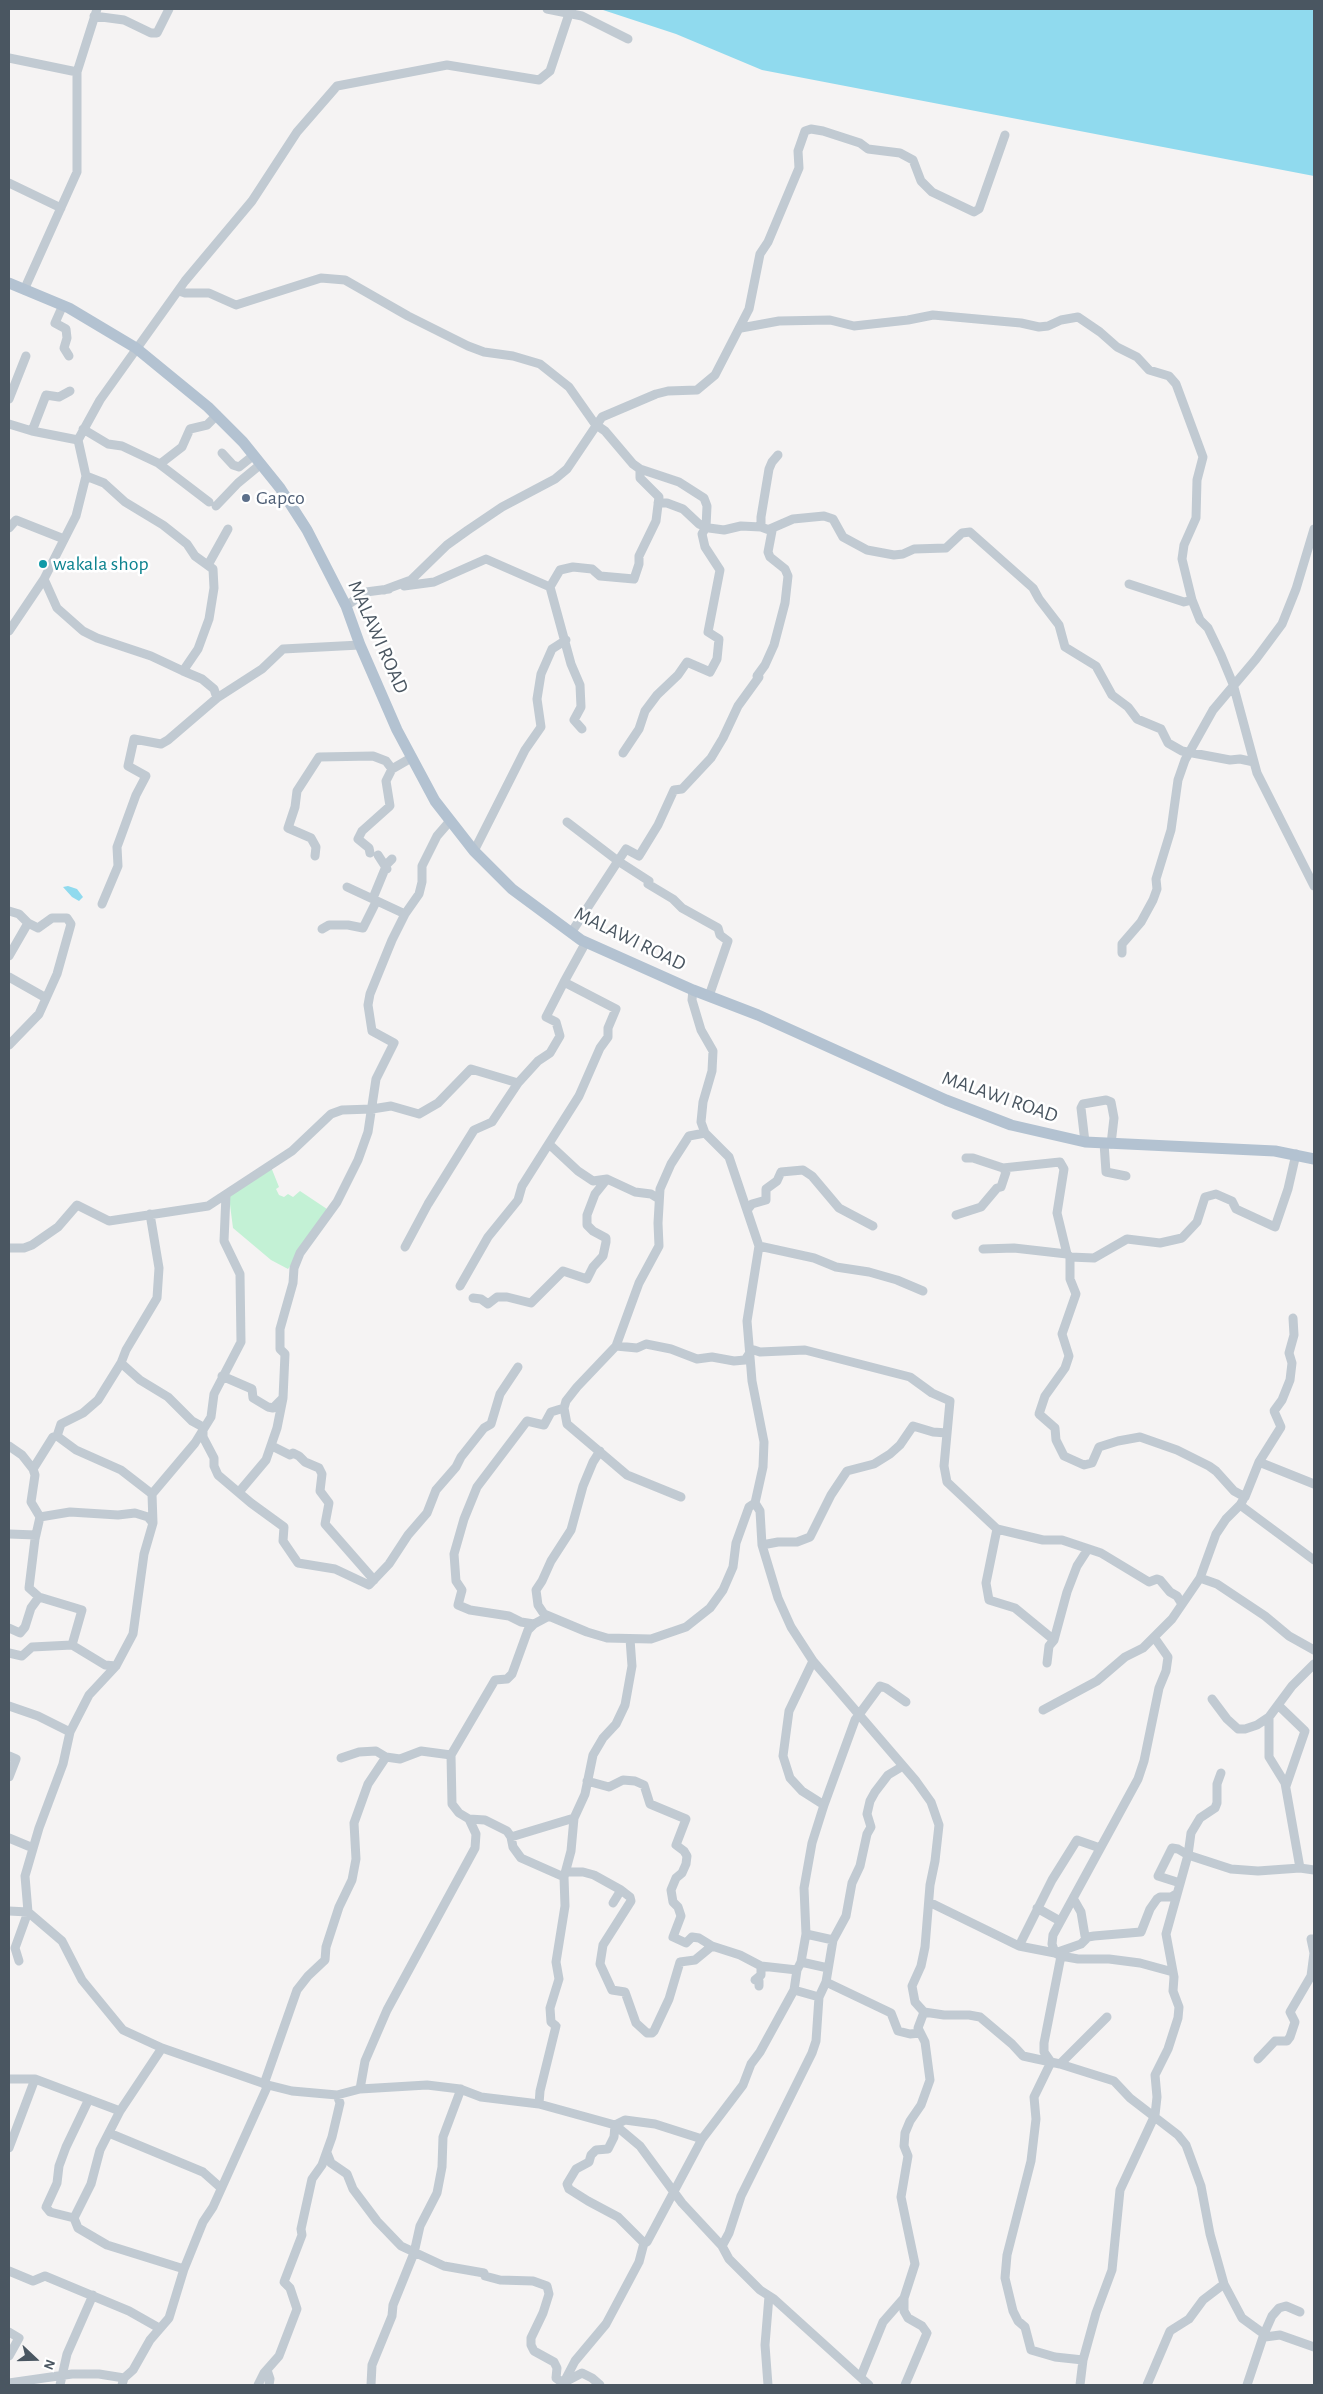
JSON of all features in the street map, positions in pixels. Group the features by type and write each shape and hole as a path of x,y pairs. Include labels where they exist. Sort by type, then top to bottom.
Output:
{"main road":[{"name":"MALAWI ROAD","path":"9,283 63,305 95,322 136,348 172,375 217,415 258,460 307,530 346,606 360,645 411,758 435,801 474,851 512,889 571,933 586,942 693,990 758,1015 946,1100 1011,1125 1084,1142 1259,1150 1296,1154 1314,1159"}],"street":[{"path":"24,290 77,172 77,72 96,12 124,20 157,34 169,9"},
{"path":"547,9 582,16 628,39"},
{"path":"9,631 44,579 76,516 86,476 78,440 83,429 136,348 179,291 252,201 297,132 337,86 447,65 539,80 550,71 570,14"},
{"path":"9,58 77,72"},
{"path":"384,590 411,580 447,545 468,530 502,507 555,479 567,469 602,417 633,406 650,396 668,391 697,390 715,375 735,334 741,328 751,301 760,254 768,242 798,168 798,151 805,131 811,129 823,131 860,143 868,149 900,153 913,160 921,181 932,192 974,212 979,209 1005,135"},
{"path":"9,183 61,208"},
{"path":"179,291 185,293 209,293 236,305 321,278 345,280 408,316 468,346 484,352 513,356 540,364 569,387 598,425 640,469 679,482 704,498 707,506 706,527 702,534 705,547 720,570 708,632 719,639 717,659 710,672 687,662 678,675 657,695 645,711 639,729 624,753"},
{"path":"63,305 55,323 66,329 67,338 64,348 69,356"},
{"path":"741,328 779,321 830,320 854,326 933,315 1021,323 1039,327 1078,317 1100,332 1117,347 1137,357 1149,370 1170,376 1176,384 1203,457 1197,480 1196,518 1184,545 1182,559 1192,600 1200,620 1208,628 1221,654 1233,684 1254,762 1273,807 1314,886"},
{"path":"9,399 26,356"},
{"path":"32,431 46,395 59,397 70,391"},
{"path":"160,464 182,447 190,429 207,424 217,415"},
{"path":"9,424 32,431 78,440"},
{"path":"83,429 108,444 122,446 160,464 213,504 238,483 258,460"},
{"path":"222,453 233,465 239,467 258,460"},
{"path":"571,933 626,849 638,856 658,825 674,790 682,789 711,758 724,738 738,706 765,665 778,634 788,576 785,569 772,559 768,552 772,536 761,517 769,469 778,455"},
{"path":"582,730 574,720 581,707 580,685 571,664 550,587 560,570 573,567 592,569 600,576 634,579 639,564 639,556 656,521 658,503 657,493 650,489 640,478 640,469"},
{"path":"86,476 104,483 125,502 163,525 187,544 195,556 213,569 209,619 198,648 183,671"},
{"path":"658,503 667,503 683,509 694,520 706,527 724,530 741,526 766,528 793,519 824,516 833,519 842,537 867,550 894,555 914,549 946,548 962,533 970,532 1034,588 1039,599 1059,625 1065,647 1096,666 1112,695 1128,707 1137,719 1161,729 1168,743 1190,754 1254,762"},
{"path":"9,528 11,523 16,520 64,539"},
{"path":"208,565 228,529"},
{"path":"1122,953 1122,944 1151,907 1157,889 1156,879 1171,830 1178,780 1213,710 1256,659 1282,624 1296,589 1314,529"},
{"path":"346,606 366,592 434,582 486,559 550,587"},
{"path":"44,579 57,608 83,631 91,636 151,656 202,679 214,689 217,698"},
{"path":"1129,584 1184,602 1192,600"},
{"path":"474,851 525,750 541,727 537,699 541,674 552,648 566,640"},
{"path":"102,904 118,866 117,847 136,795 146,776 128,766 134,739 161,744 217,698 262,669 283,649 360,645"},
{"path":"315,856 316,847 311,838 288,828 295,807 297,791 319,757 373,756 386,761 392,769"},
{"path":"386,869 358,838 362,831 390,806 386,781 392,769 411,758"},
{"path":"239,1492 266,1460 272,1446 283,1398 285,1354 280,1349 280,1329 293,1283 294,1268 300,1253 337,1202 361,1151 368,1132 376,1079 394,1043 372,1031 368,1005 373,986 404,914 419,894 422,882 422,866 437,836 450,821"},
{"path":"567,822 618,862 649,881 648,884 673,899 682,908 718,928 720,935 728,942 709,996"},
{"path":"322,929 329,925 348,925 363,928 386,869 392,859"},
{"path":"347,887 404,914"},
{"path":"9,911 19,914 28,923 38,928 52,918 68,918 71,924 64,953 39,1014 9,1045"},
{"path":"9,956 28,923"},
{"path":"405,1247 428,1204 474,1130 492,1122 518,1083 538,1061 550,1053 560,1036 556,1022 546,1017 586,942"},
{"path":"9,977 46,998"},
{"path":"460,1286 488,1237 518,1200 522,1186 579,1096 600,1048 608,1037 608,1028 616,1009 564,982"},
{"path":"693,990 692,1000 701,1030 713,1052 712,1071 701,1116 705,1133 729,1157 759,1246 747,1321 752,1381 764,1442 763,1467 755,1504 760,1511 762,1545 787,1618 813,1661 903,1766 931,1802 939,1825 924,1955 912,1986 915,2002 924,2012 980,2017 1023,2056 1056,2063 1114,2081 1130,2098 1155,2115 1178,2135 1186,2145 1201,2186 1210,2234 1224,2284 1242,2318 1264,2335 1280,2335 1314,2347"},
{"path":"9,1248 24,1248 32,1245 58,1227 77,1205 110,1221 208,1206 292,1151 331,1114 347,1109 372,1109 391,1106 419,1114 444,1098 471,1069 518,1083"},
{"path":"1084,1142 1081,1108 1083,1104 1106,1100 1111,1102 1114,1118 1107,1144 1106,1172 1126,1176"},
{"path":"681,1496 627,1475 567,1424 564,1408 566,1401 577,1387 616,1346 639,1283 659,1246 659,1199 666,1175 686,1139 689,1136 705,1133"},
{"path":"549,1144 578,1171 593,1181 607,1179 635,1192 651,1194 659,1199"},
{"path":"983,1249 1014,1248 1094,1258 1127,1239 1160,1243 1182,1238 1197,1222 1205,1197 1216,1194 1232,1201 1236,1209 1275,1227 1288,1189 1296,1154"},
{"path":"966,1158 973,1158 1003,1168 1060,1162 1064,1169 1058,1213 1068,1256 1070,1279 1076,1294 1062,1334 1069,1356 1065,1368 1045,1396 1039,1414 1055,1428 1056,1440 1064,1456 1073,1462 1089,1464 1099,1447 1140,1437 1216,1471 1243,1501 1314,1560"},
{"path":"956,1215 981,1207 996,1188 1001,1187 1006,1172 1003,1168"},
{"path":"748,1209 752,1204 766,1200 766,1188 777,1181 781,1172 803,1170 812,1176 839,1208 873,1226"},
{"path":"473,1298 481,1299 488,1304 497,1297 531,1303 563,1271 587,1279 593,1267 603,1256 606,1242 606,1238 587,1225 588,1215 595,1194 607,1179"},
{"path":"19,1960 15,1948 28,1912 25,1876 63,1764 70,1732 89,1695 116,1666 133,1634 144,1554 153,1523 152,1494 195,1443 211,1418 214,1394 241,1342 240,1274 224,1241 226,1195"},
{"path":"34,1470 49,1443 57,1436 61,1424 83,1413 98,1400 157,1298 159,1268 150,1214"},
{"path":"759,1246 814,1258 836,1267 869,1272 897,1280 923,1291"},
{"path":"1044,1710 1097,1682 1125,1658 1143,1648 1182,1604 1200,1578 1216,1534 1226,1519 1243,1501 1259,1462 1281,1427 1274,1411 1282,1400 1290,1380 1292,1362 1289,1352 1294,1335 1294,1318"},
{"path":"616,1346 637,1348 646,1344 671,1349 696,1359 712,1357 734,1361 745,1360 751,1351"},
{"path":"751,1351 805,1350 910,1378 932,1393 950,1401 944,1466 947,1482 997,1529 1043,1540 1062,1540 1088,1549 1115,1560 1148,1582 1160,1580 1170,1592 1177,1596 1182,1604"},
{"path":"121,1363 140,1380 168,1397 192,1421 203,1428"},
{"path":"203,1428 203,1437 214,1458 214,1466 218,1475 284,1527 283,1541 298,1563 336,1569 369,1585 389,1564 408,1535 427,1513 436,1490 456,1467 461,1457 484,1428 491,1424 500,1394 518,1367"},
{"path":"222,1376 252,1388 253,1398 268,1407 273,1408 283,1398"},
{"path":"534,1624 522,1622 497,1612 470,1610 458,1605 462,1590 456,1580 454,1554 464,1519 477,1487 486,1473 496,1464 527,1421 544,1425 551,1412 564,1408"},
{"path":"762,1545 778,1542 797,1542 810,1537 831,1494 847,1471 874,1464 890,1454 900,1445 914,1426 933,1432 948,1432"},
{"path":"57,1436 76,1450 121,1470 152,1494"},
{"path":"9,1446 22,1455 34,1470 35,1476 31,1502 40,1517 29,1588 39,1597 82,1610 72,1645"},
{"path":"272,1446 290,1455 292,1453 299,1456 305,1462 319,1468 322,1474 320,1492 329,1503 324,1524 374,1580"},
{"path":"600,1451 592,1462 570,1530 536,1590 538,1605 549,1616 568,1625 607,1638 630,1639 650,1638 686,1627 710,1608 723,1590 733,1567 736,1543 749,1507 755,1504"},
{"path":"1259,1462 1314,1484"},
{"path":"40,1517 70,1512 118,1515 135,1513 148,1517 153,1523"},
{"path":"997,1529 986,1583 989,1600 1015,1608 1054,1640"},
{"path":"9,1534 36,1535"},
{"path":"1047,1663 1049,1646 1054,1640 1067,1592 1077,1566 1088,1549"},
{"path":"1200,1578 1217,1584 1265,1616 1289,1636 1314,1650"},
{"path":"9,1628 20,1633 25,1627 31,1608 39,1597"},
{"path":"360,2089 364,2061 386,2010 475,1848 476,1834 469,1819 452,1804 451,1754 495,1680 507,1679 512,1674 528,1630 534,1624 549,1616"},
{"path":"1056,2063 1044,2052 1058,1954 1052,1944 1053,1935 1138,1779 1148,1745 1159,1688 1168,1657 1165,1651 1155,1642 1154,1637"},
{"path":"539,2104 540,2091 556,2026 551,2022 550,2008 559,1979 556,1962 565,1906 565,1875 572,1851 574,1818 585,1794 593,1755 603,1738 616,1724 625,1704 632,1666 630,1639"},
{"path":"9,1653 22,1656 32,1647 72,1645 105,1664 116,1666"},
{"path":"813,1661 789,1711 783,1756 790,1778 802,1791 824,1805"},
{"path":"1212,1699 1227,1719 1238,1729 1245,1730 1269,1717 1292,1686 1314,1664"},
{"path":"563,2384 586,2346 606,2324 639,2262 644,2243 647,2242 702,2139 743,2085 751,2064 760,2052 794,1990 796,1970 802,1962 806,1934 804,1888 812,1843 855,1720 880,1686 906,1702"},
{"path":"1278,1705 1304,1728 1304,1739 1288,1776 1286,1788"},
{"path":"9,1706 38,1716 70,1732"},
{"path":"1269,1717 1269,1758 1285,1783 1300,1868"},
{"path":"1304,1739 1314,1730"},
{"path":"341,1758 358,1752 376,1751 386,1757 400,1759 421,1751 451,1754"},
{"path":"9,1756 16,1759 9,1777"},
{"path":"9,2383 27,2379 61,2381 99,2374 123,2382 133,2370 150,2340 169,2318 184,2269 203,2222 221,2188 266,2085 297,1990 308,1976 325,1960 326,1947 339,1906 352,1880 356,1859 354,1823 368,1784 386,1757"},
{"path":"722,2246 750,2177 812,2053 818,2028 819,1997 826,1982 834,1940 846,1916 852,1883 860,1866 867,1834 871,1826 867,1814 870,1801 888,1775 903,1766"},
{"path":"1080,2385 1083,2360 1096,2313 1112,2270 1120,2190 1155,2115 1157,2098 1155,2075 1168,2049 1178,2018 1179,2008 1174,1991 1173,1972 1166,1934 1188,1855 1191,1833 1200,1818 1215,1808 1217,1803 1217,1784 1221,1773"},
{"path":"587,1781 609,1787 623,1780 635,1781 644,1785 650,1804 686,1819 676,1845 684,1850 687,1856 686,1864 682,1874 676,1878 671,1890 673,1902 678,1906 681,1916 673,1937 686,1943 692,1937 699,1938 712,1946 740,1955 761,1966 796,1970"},
{"path":"511,1837 574,1818"},
{"path":"469,1819 485,1820 507,1831 511,1837 513,1847 521,1858 565,1875 583,1872 594,1875 630,1897 631,1901 603,1945 600,1964 612,1990 625,1992 636,2023 645,2032 649,2034 654,2031 669,1999 680,1962 696,1960 712,1946"},
{"path":"9,1838 33,1848"},
{"path":"1019,1946 1037,1908 1077,1840 1100,1848"},
{"path":"1180,1884 1158,1876 1172,1848 1231,1869 1258,1871 1300,1868 1314,1870"},
{"path":"613,1903 621,1890"},
{"path":"1058,1954 1081,1944 1088,1938 1109,1934 1141,1932 1150,1909 1157,1899 1160,1897 1171,1897 1176,1894"},
{"path":"1073,1898 1080,1912 1085,1936 1088,1938"},
{"path":"929,1902 1019,1946 1078,1959 1109,1959 1173,1972"},
{"path":"1037,1908 1060,1921"},
{"path":"9,1911 28,1912 62,1941 82,1980 123,2030 162,2048 266,2085 292,2091 337,2095 360,2089 427,2085 461,2089 481,2097 539,2104 615,2125 640,2146 673,2191 722,2246 730,2259 768,2296 869,2385"},
{"path":"806,1934 834,1940"},
{"path":"1258,2059 1275,2041 1287,2041 1290,2037 1295,2022 1290,2012 1311,1976 1314,1953 1311,1939 1314,1939"},
{"path":"802,1962 828,1968"},
{"path":"759,1986 759,1981 755,1980 761,1975 761,1966"},
{"path":"826,1982 891,2013 898,2030 910,2034 920,2033"},
{"path":"794,1990 819,1997"},
{"path":"905,2385 927,2333 922,2326 908,2318 904,2311 904,2298 915,2264 901,2197 908,2156 904,2146 905,2133 910,2121 921,2105 930,2080 925,2042 918,2028 924,2012"},
{"path":"1083,2360 1056,2357 1032,2350 1025,2327 1018,2321 1013,2311 1006,2278 1007,2255 1031,2162 1036,2119 1034,2097 1056,2063 1102,2025 1107,2017"},
{"path":"162,2048 120,2111 109,2132 100,2150 91,2184 74,2218 78,2228 107,2245 184,2269"},
{"path":"9,2079 35,2079 120,2111"},
{"path":"9,2148 35,2079"},
{"path":"371,2385 372,2365 392,2316 393,2305 414,2253 420,2226 437,2193 442,2167 443,2137 461,2089"},
{"path":"258,2385 267,2370 279,2356 297,2309 290,2288 284,2282 302,2235 301,2229 312,2179 322,2165 327,2153 340,2103 337,2095"},
{"path":"74,2218 50,2212 46,2207 57,2183 59,2166 66,2147 88,2099"},
{"path":"615,2125 625,2120 648,2123 702,2139"},
{"path":"615,2125 614,2137 608,2149 596,2150 591,2155 589,2162 576,2170 568,2184 570,2189 618,2218 644,2243"},
{"path":"109,2132 203,2172 221,2188"},
{"path":"327,2153 332,2163 347,2174 353,2189 362,2203 389,2236 414,2253 444,2266 484,2273 485,2276 500,2280 533,2281 547,2286 549,2294 543,2313 530,2338 531,2345 534,2351 554,2362 557,2368 556,2378 563,2384"},
{"path":"9,2271 33,2281 45,2276 129,2311 159,2328"},
{"path":"1147,2385 1170,2331 1189,2319 1203,2300 1224,2284"},
{"path":"61,2381 67,2354 93,2295"},
{"path":"768,2296 765,2346 768,2385"},
{"path":"861,2376 882,2322 904,2298"},
{"path":"1247,2385 1272,2316 1279,2308 1286,2306 1300,2312"},
{"path":"9,2332 19,2338 9,2356"},
{"path":"267,2370 270,2380 269,2385"},
{"path":"563,2384 582,2373 600,2385"}],"green space":[{"path":"271,1167 279,1187 276,1189 279,1195 284,1197 288,1194 293,1197 300,1191 330,1211 288,1269 271,1260 233,1228 229,1197"}],"water":[{"path":"600,9 1314,9 1314,176 762,70 676,34"},
{"path":"68,886 77,889 83,897 79,901 72,897 63,887"}],"place":[{"name":"Gapco","path":"246,498"},
{"name":"wakala shop","path":"43,564"}]}
